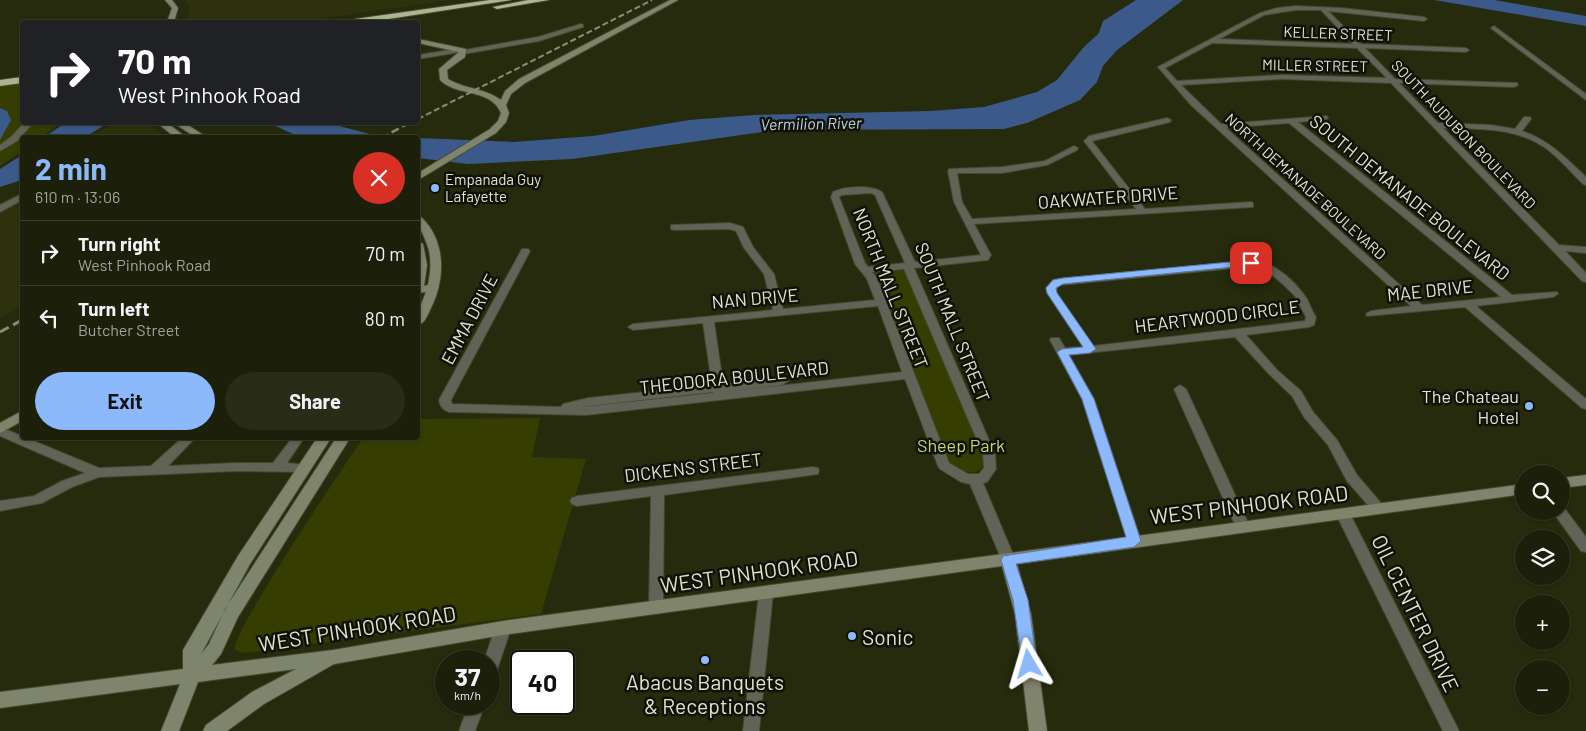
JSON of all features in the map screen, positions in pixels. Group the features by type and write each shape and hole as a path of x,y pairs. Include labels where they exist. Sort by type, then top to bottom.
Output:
{"highway":[{"path":"369,20 430,11 483,0"},
{"path":"430,11 474,9 493,1 507,0"},
{"path":"409,20 545,0"},
{"path":"0,75 20,72"},
{"path":"0,83 20,80"}],"main road":[{"path":"168,0 175,8 172,20"},
{"path":"502,105 509,92 526,79 675,0"},
{"path":"420,41 462,51"},
{"path":"420,175 483,137 502,122 505,113 502,105 487,96 454,86 442,77 446,66 462,51"},
{"path":"487,96 509,92"},
{"path":"164,125 178,135"},
{"path":"181,125 199,135"},
{"path":"420,222 431,238 435,248 436,274 434,288 420,317"},
{"path":"420,254 422,265 420,278"},
{"path":"420,290 434,288"},
{"path":"0,430 20,416"},
{"path":"192,676 192,650 244,560 323,440"},
{"path":"170,731 192,676 215,649 231,614 342,440"},
{"path":"304,468 323,468"},
{"path":"1570,482 1586,480"},
{"name":"WEST PINHOOK ROAD","path":"0,700 333,657 503,628 1515,489"},
{"path":"1008,560 1023,614 1038,731"},
{"path":"212,731 258,698 333,657"}],"street":[{"path":"1210,41 1278,8 1323,9 1424,19"},
{"name":"SOUTH AUDUBON BOULEVARD","path":"1323,9 1586,279"},
{"path":"420,58 539,39 581,26"},
{"path":"1494,28 1586,98"},
{"name":"KELLER STREET","path":"1210,41 1466,50"},
{"name":"NORTH DEMANADE BOULEVARD","path":"1210,41 1162,65 1161,70 1420,308"},
{"name":"MILLER STREET","path":"1175,83 1269,77 1514,85"},
{"path":"1221,126 1324,118"},
{"path":"1141,210 1088,141 1092,138 1167,120"},
{"name":"SOUTH DEMANADE BOULEVARD","path":"1290,120 1510,299"},
{"path":"1517,132 1527,120"},
{"path":"0,149 14,139 27,125"},
{"path":"1436,125 1488,127 1517,132 1545,144 1586,182"},
{"path":"864,270 985,258 986,255 958,202 952,171 1002,170 1047,163 1074,148"},
{"name":"SOUTH MALL STREET","path":"856,191 874,190 878,192 910,266 909,270 989,454 991,464 988,473 982,478 975,480"},
{"name":"NORTH MALL STREET","path":"856,191 838,192 835,197 864,270 872,278 944,466 961,477 975,480"},
{"path":"0,209 20,198"},
{"name":"OAKWATER DRIVE","path":"969,222 1141,210 1250,205"},
{"path":"674,227 730,226 740,229 749,248 769,274 779,313"},
{"path":"1555,248 1586,250"},
{"name":"EMMA DRIVE","path":"445,404 525,251"},
{"name":"HEARTWOOD CIRCLE","path":"1062,352 1090,349 1238,333 1305,325 1310,323 1311,317 1304,310 1301,298 1274,271 1257,263 1057,282 1051,288 1052,293 1090,349"},
{"name":"MAE DRIVE","path":"1371,314 1553,294"},
{"name":"NAN DRIVE","path":"633,327 881,303"},
{"path":"1467,303 1586,405"},
{"path":"708,320 718,392"},
{"path":"1238,333 1273,372 1297,394 1308,414 1333,443 1352,478 1379,509"},
{"path":"1055,340 1088,399 1134,541"},
{"name":"THEODORA BOULEVARD","path":"445,404 455,409 563,409 586,411 718,392 907,372"},
{"path":"1180,388 1243,527"},
{"path":"0,430 20,439"},
{"path":"23,440 98,473"},
{"path":"155,470 187,440"},
{"path":"278,466 297,440"},
{"path":"0,506 37,500 66,484 98,473 278,466 304,468"},
{"name":"DICKENS STREET","path":"577,501 813,471"},
{"path":"975,480 1008,560"},
{"path":"656,608 658,491"},
{"name":"OIL CENTER DRIVE","path":"1343,514 1451,731"},
{"path":"1566,520 1586,547"},
{"path":"751,731 766,593"},
{"path":"496,650 503,628"},
{"path":"467,731 473,715"}],"shaded area":[{"path":"186,0 450,0 310,20 187,20 190,9"},
{"path":"111,125 150,125 161,135 93,135"},
{"path":"20,192 20,307 0,318 0,203"}],"green space":[{"path":"20,83 20,125 58,125 44,135 20,135 20,152 0,166 0,87"},
{"name":"Sheep Park","path":"905,270 986,455 986,464 976,472 958,469 945,457 873,273"},
{"path":"540,418 532,457 586,459 541,614 244,653 235,650 238,638 268,583 362,440 420,440 420,419"}],"water":[{"name":"Vermilion River","path":"1136,0 1183,0 1117,50 1103,66 1097,82 1080,100 1027,123 1004,129 776,130 572,159 468,164 420,158 420,138 514,142 593,136 689,120 754,115 931,111 984,107 1037,92 1057,80 1083,48 1099,33 1103,21"},
{"path":"1434,0 1494,0 1586,16 1586,26"},
{"path":"0,108 7,111 11,120 0,140"},
{"path":"62,125 105,125 88,135 47,135"},
{"path":"273,125 336,125 373,135 298,135"},
{"path":"20,156 20,181 0,187 0,169"}],"railway":[{"path":"420,118 652,0"},
{"path":"387,135 405,125"},
{"path":"0,332 20,321"}],"place":[{"name":"Empanada Guy Lafayette","path":"435,188"},
{"name":"The Chateau Hotel","path":"1529,406"},
{"name":"Sonic","path":"852,636"},
{"name":"Abacus Banquets & Receptions","path":"705,660"}],"route":[{"path":"1029,664 1023,614 1015,577 1008,560 1134,541 1088,399 1062,352 1090,349 1050,291 1052,285 1063,281 1251,263"}]}
